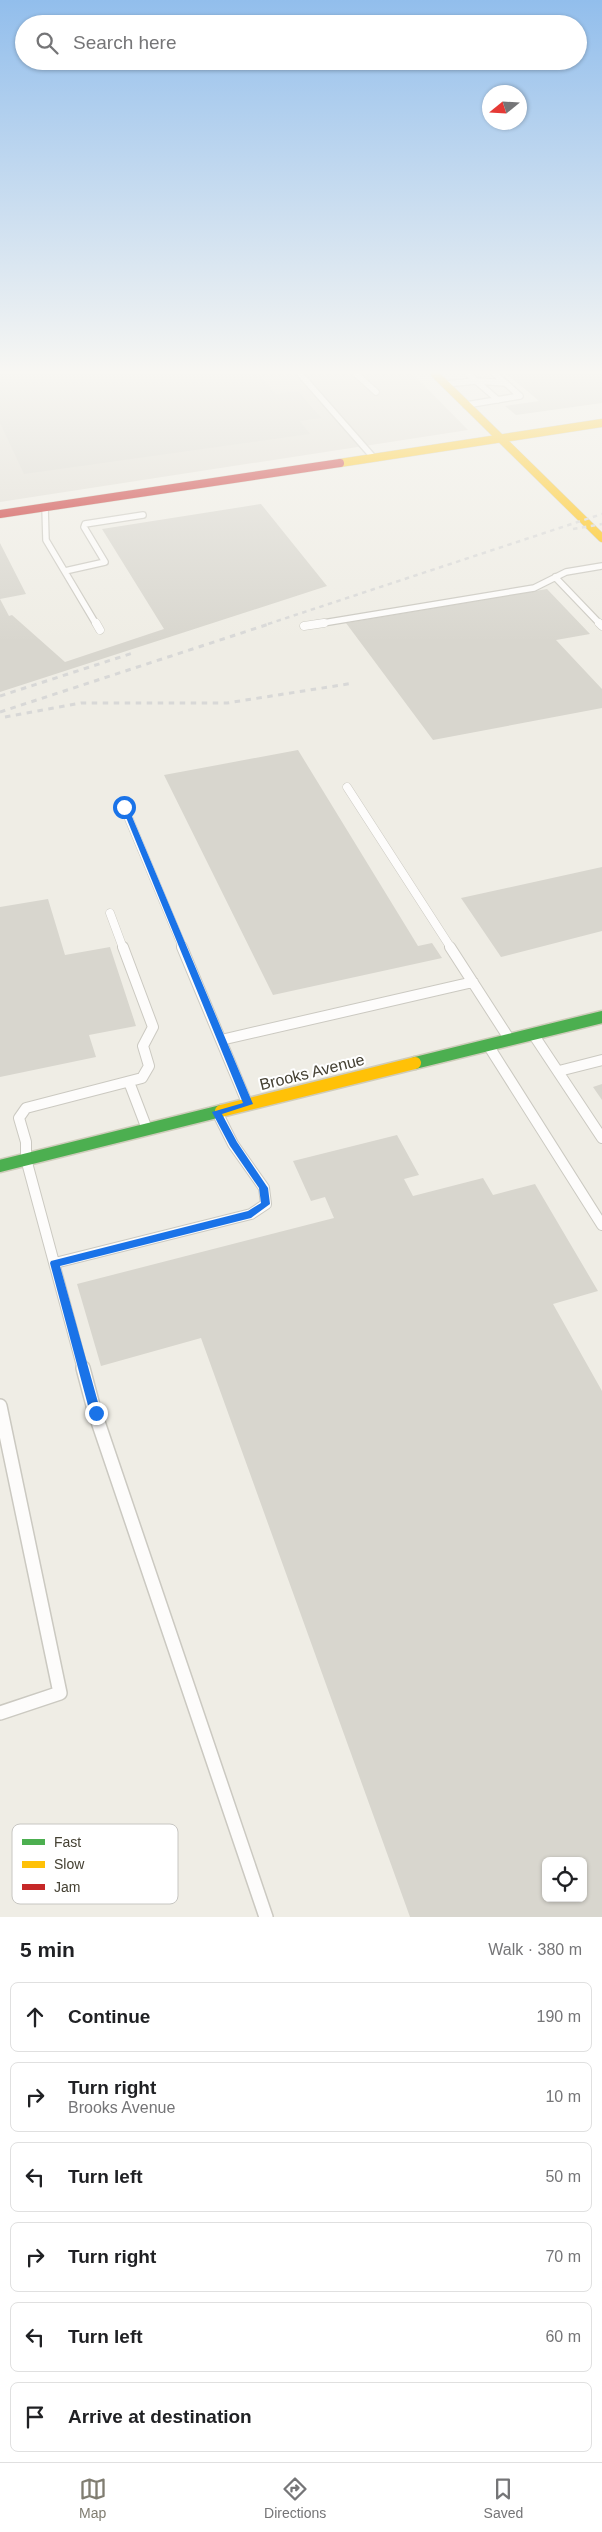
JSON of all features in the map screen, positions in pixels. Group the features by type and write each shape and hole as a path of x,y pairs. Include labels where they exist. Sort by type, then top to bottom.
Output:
{"street":[{"path":"0,514 331,463"},
{"path":"525,463 602,538"},
{"name":"Brooks Avenue","path":"0,1166 602,1017"}],"lane":[{"path":"45,508 46,540 100,630"},
{"path":"65,571 105,562 84,527 85,524 143,514"},
{"path":"304,626 534,588 566,572 602,566"},
{"path":"555,577 602,625"},
{"path":"347,787 510,1040"},
{"path":"124,807 248,1104"},
{"path":"110,913 153,1027 143,1046 149,1066 142,1078 26,1108 19,1118 26,1142 26,1159 96,1413 266,1917"},
{"path":"221,1040 473,982"},
{"path":"533,1034 602,1138"},
{"path":"488,1045 602,1225"},
{"path":"558,1071 602,1060"},
{"path":"129,1082 147,1130"},
{"path":"55,1263 251,1214 266,1204 264,1188 234,1144 217,1112"},
{"path":"0,1406 60,1694 0,1713"}],"shaded area":[{"path":"0,463 251,463 0,502"}],"building":[{"path":"19,463 99,463 24,474"},
{"path":"261,504 327,586 0,692 0,599 9,616 12,615 65,662 164,629 102,529"},
{"path":"0,543 26,594 0,599"},
{"path":"547,589 590,634 556,640 602,689 602,708 433,740 346,623"},
{"path":"298,750 418,946 432,943 442,958 273,995 164,775"},
{"path":"602,867 602,931 501,957 461,898"},
{"path":"48,899 65,955 110,947 136,1026 89,1035 96,1057 0,1077 0,907"},
{"path":"602,1084 602,1100 593,1087"},
{"path":"397,1135 419,1175 404,1179 413,1196 483,1178 493,1195 535,1184 598,1291 553,1304 602,1391 602,1917 410,1917 201,1338 101,1366 77,1284 334,1218 325,1197 311,1201 293,1161"}],"railway":[{"path":"268,624 602,514"},
{"path":"573,529 602,524"},
{"path":"0,712 272,623"},
{"path":"0,696 136,652"},
{"path":"5,717 81,703 227,703 354,683"}],"traffic: fast":[{"path":"415,1063 602,1017"},
{"path":"0,1166 221,1111"}],"traffic: slow":[{"path":"526,463 602,538"},
{"path":"221,1111 415,1063"}],"traffic: jam":[{"path":"0,514 337,463"}],"route":[{"path":"96,1413 55,1263 251,1214 266,1204 264,1188 234,1144 217,1112 248,1104 124,807"}]}
